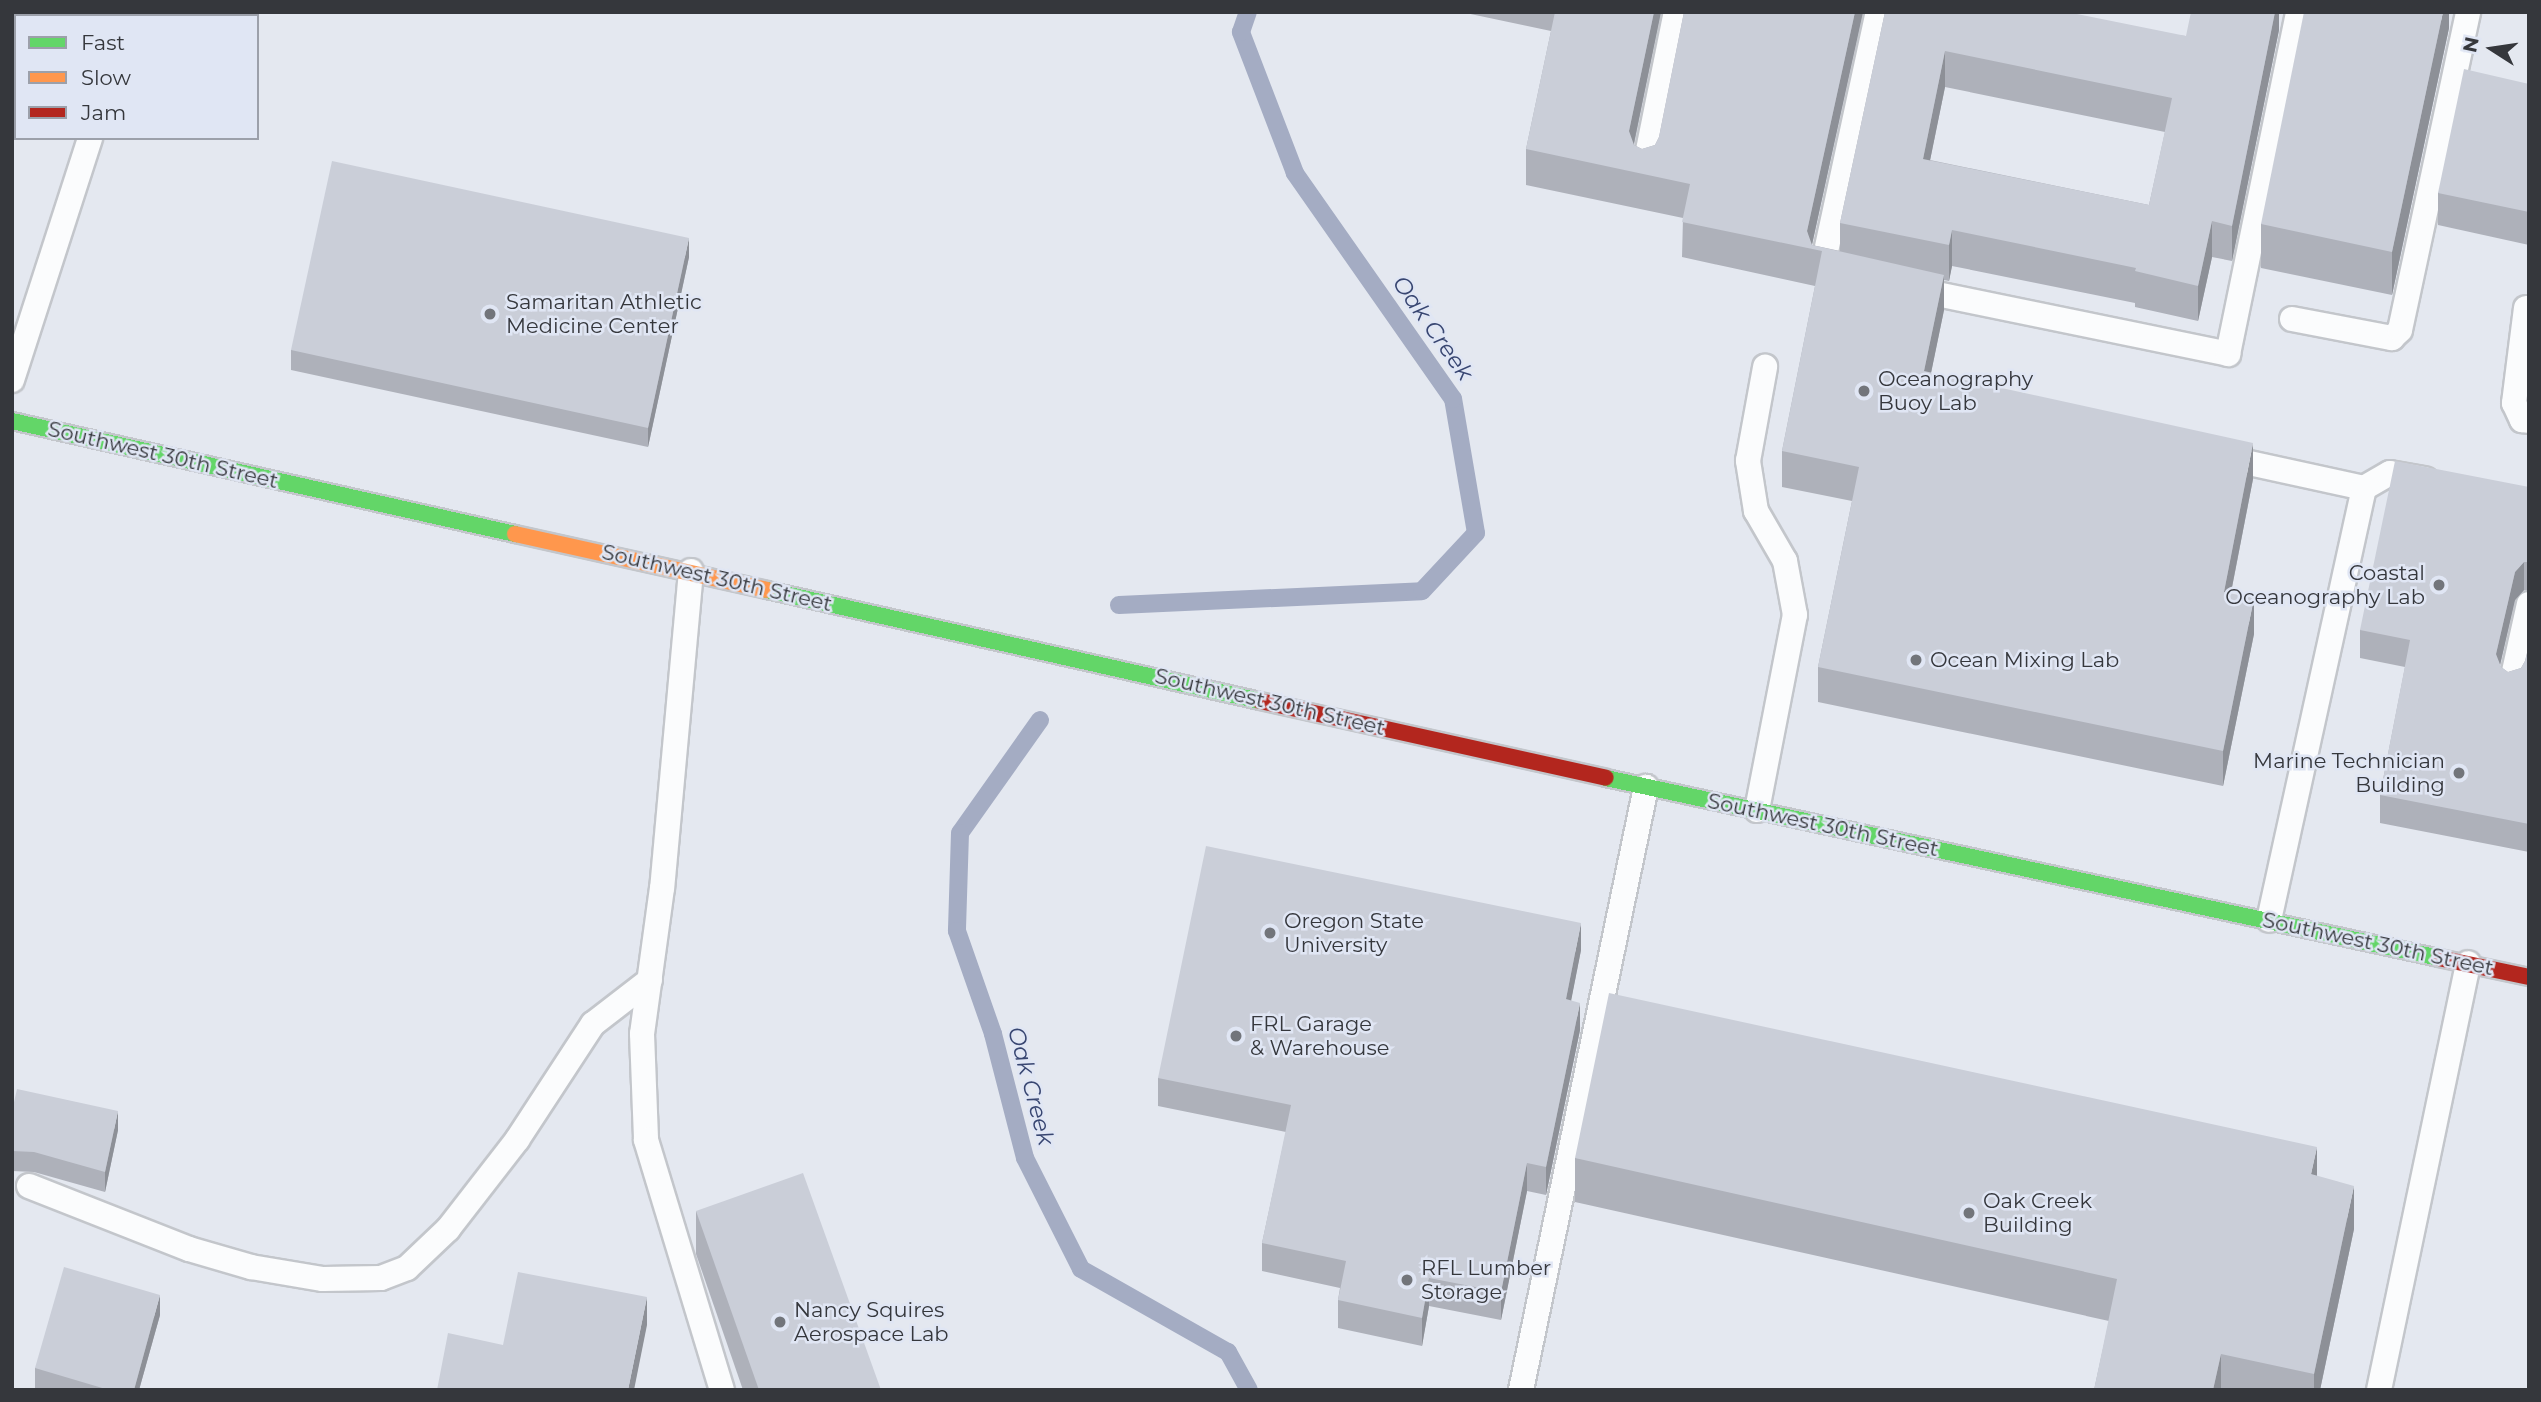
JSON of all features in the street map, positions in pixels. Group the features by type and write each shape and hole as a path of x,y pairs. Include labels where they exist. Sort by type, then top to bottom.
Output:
{"street":[{"name":"Southwest 30th Street","path":"12,421 1646,787 2529,976"}],"lane":[{"path":"1644,170 1675,12"},
{"path":"1863,279 1822,270 1878,12"},
{"path":"1890,284 2228,354 2298,12"},
{"path":"2292,319 2392,338 2400,330 2468,12"},
{"path":"12,380 89,140"},
{"path":"2526,309 2514,403 2522,420 2529,421"},
{"path":"1757,810 1795,615 1785,561 1756,511 1748,461 1765,367"},
{"path":"2192,450 2364,488 2390,473 2453,484"},
{"path":"2269,920 2364,488"},
{"path":"691,572 650,981 642,1034 646,1140 722,1390"},
{"path":"2511,685 2529,604"},
{"path":"1521,1390 1646,787"},
{"path":"2379,1390 2468,963"},
{"path":"29,1186 189,1249 251,1267 323,1279 382,1278 407,1268 448,1229 517,1140 593,1024 650,981"}],"building":[{"path":"1555,12 1654,12 1629,131 1634,145 1642,149 1655,145 1659,137 1684,12 1855,12 1807,231 1812,245 1944,275 1924,371 2253,443 2224,592 2254,598 2223,751 1818,667 1859,467 1782,451 1822,251 1682,222 1690,184 1526,149"},
{"path":"1885,12 2067,12 2186,36 2191,12 2275,12 2232,226 2212,221 2198,286 2135,271 2136,268 1952,230 1949,245 1840,223","holes":["1945,51 2172,98 2149,205 1923,159"]},
{"path":"2304,12 2443,12 2392,252 2261,224"},
{"path":"2464,69 2529,84 2529,212 2438,193"},
{"name":"Samaritan Athletic Medicine Center","path":"332,161 689,238 648,428 291,350"},
{"path":"2395,461 2529,487 2529,562 2524,562 2515,572 2496,654 2501,667 2508,672 2521,668 2529,645 2529,824 2380,795 2410,640 2360,630"},
{"path":"1206,846 1581,923 1566,999 1580,1003 1546,1167 1527,1163 1501,1292 1429,1278 1422,1318 1338,1300 1346,1261 1262,1243 1291,1105 1158,1078"},
{"name":"Oak Creek Building","path":"1609,993 2317,1147 2311,1174 2354,1186 2314,1374 2221,1354 2213,1390 2094,1390 2117,1279 1575,1158"},
{"path":"17,1089 118,1111 105,1172 34,1152 12,1151 12,1111"},
{"name":"Nancy Squires Aerospace Lab","path":"803,1173 881,1390 759,1390 696,1211"},
{"path":"64,1267 160,1295 134,1390 109,1390 35,1368"},
{"path":"518,1272 647,1297 628,1390 437,1390 448,1333 503,1345"}],"waterway":[{"name":"Oak Creek","path":"1119,605 1422,591 1476,533 1453,399 1295,173 1241,32 1248,12"},
{"name":"Oak Creek","path":"1040,720 960,833 957,931 993,1034 1025,1158 1081,1269 1228,1352 1249,1390"}],"traffic: fast":[{"path":"12,421 515,534"},
{"path":"767,590 1260,701"},
{"path":"1606,778 2439,958"}],"traffic: slow":[{"path":"515,534 767,590"}],"traffic: jam":[{"path":"1260,701 1606,778"},
{"path":"2439,958 2529,977"}],"place":[{"name":"Samaritan Athletic Medicine Center","path":"490,314"},
{"name":"Oceanography Buoy Lab","path":"1864,391"},
{"name":"Coastal Oceanography Lab","path":"2439,585"},
{"name":"Ocean Mixing Lab","path":"1916,660"},
{"name":"Marine Technician Building","path":"2459,773"},
{"name":"Oregon State University","path":"1270,933"},
{"name":"FRL Garage & Warehouse","path":"1236,1036"},
{"name":"Oak Creek Building","path":"1969,1213"},
{"name":"RFL Lumber Storage","path":"1407,1280"},
{"name":"Nancy Squires Aerospace Lab","path":"780,1322"}]}
